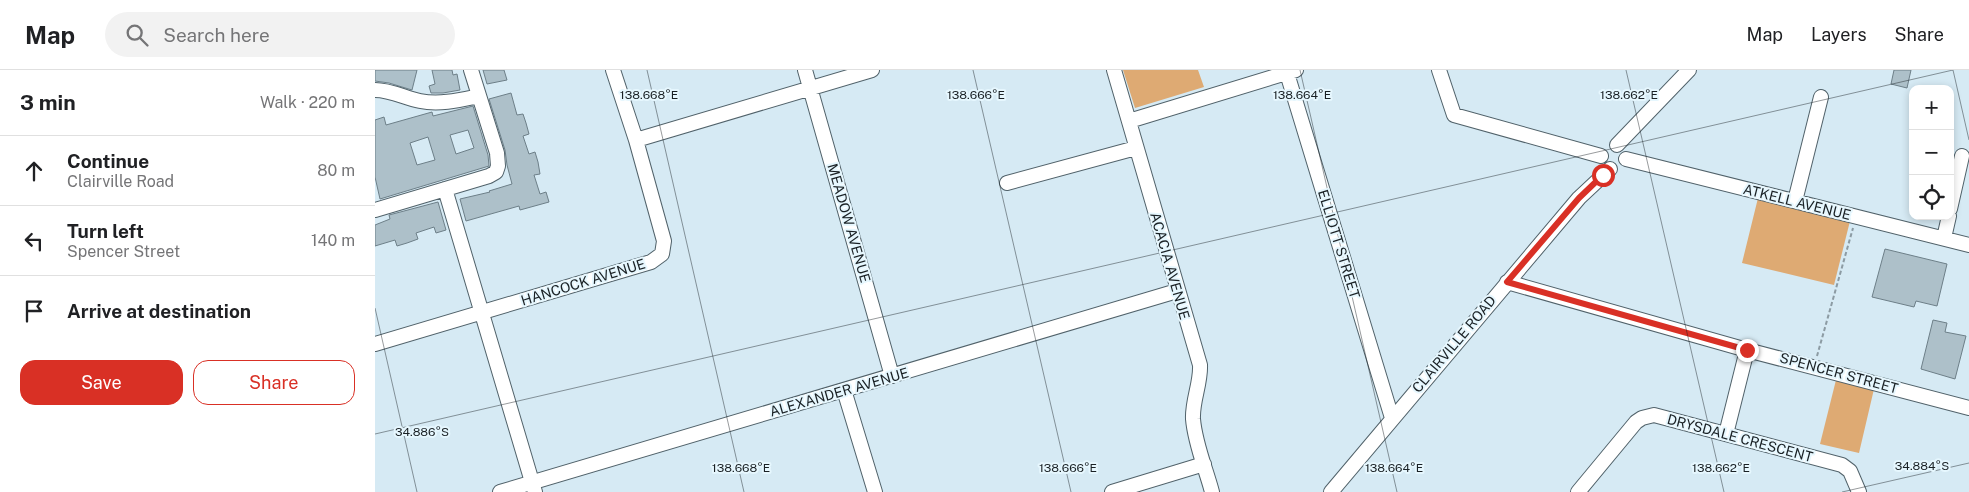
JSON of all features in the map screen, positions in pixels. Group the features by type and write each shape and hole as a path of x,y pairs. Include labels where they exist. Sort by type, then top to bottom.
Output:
{"street":[{"path":"375,210 489,176 496,172 498,166 497,153 471,70"},
{"name":"HANCOCK AVENUE","path":"375,344 651,262 662,254 664,242 636,140 613,70"},
{"name":"MEADOW AVENUE","path":"805,70 892,376"},
{"path":"636,140 811,90 872,70"},
{"name":"ACACIA AVENUE","path":"1114,70 1200,365 1193,419 1212,492"},
{"path":"1439,70 1454,116 1604,162 1619,169 1622,166 1623,153 1651,112 1689,70"},
{"path":"1129,121 1289,71"},
{"name":"ELLIOTT STREET","path":"1289,71 1391,418"},
{"path":"375,90 389,90 424,102 452,102 479,96"},
{"path":"1795,201 1821,97"},
{"path":"1604,162 1605,148 1609,145 1623,153"},
{"path":"1007,183 1136,148"},
{"name":"ATKELL AVENUE","path":"1623,153 1795,201 1969,245"},
{"path":"1954,191 1962,156"},
{"name":"CLAIRVILLE ROAD","path":"1331,492 1391,418 1579,198 1604,162"},
{"path":"445,189 533,487"},
{"path":"1944,238 1948,220"},
{"name":"SPENCER STREET","path":"1507,282 1747,350 1969,408"},
{"name":"ALEXANDER AVENUE","path":"501,492 533,487 844,390 1177,291"},
{"path":"1726,434 1747,350"},
{"path":"844,390 875,492"},
{"name":"DRYSDALE CRESCENT","path":"1578,492 1629,429 1643,418 1654,415 1842,465 1851,471 1859,492"},
{"path":"1111,492 1204,464"}],"path":[{"path":"1814,366 1856,216"}],"shaded area":[{"path":"1123,70 1198,70 1204,87 1135,108"},
{"path":"1758,198 1850,221 1834,285 1742,263"},
{"path":"1836,380 1874,389 1859,453 1820,444"}],"building":[{"path":"375,70 417,70 412,90 375,81"},
{"path":"432,70 452,70 453,75 457,74 460,90 431,93 429,86 435,84"},
{"path":"483,70 504,70 507,80 487,84"},
{"path":"1894,70 1911,70 1907,88 1891,84"},
{"path":"511,93 517,115 523,114 526,123 529,134 523,136 529,154 535,152 538,162 540,174 534,175 540,194 546,192 549,202 520,210 519,206 466,221 460,199 490,192 512,184 505,150 489,99"},
{"path":"473,106 488,155 489,166 380,199 375,177 375,120 384,117 386,125 432,112 433,116","holes":["468,130 474,148 456,154 450,135","428,137 435,160 417,165 410,143"]},
{"path":"438,202 446,230 436,233 434,227 416,233 418,239 407,243 397,246 395,240 375,246 375,225 390,219 389,215"},
{"path":"1885,249 1947,264 1937,306 1916,301 1914,307 1872,297"},
{"path":"1933,320 1947,323 1945,332 1966,336 1955,379 1921,369"}],"route":[{"path":"1603,175 1579,198 1507,282 1747,350"}]}
